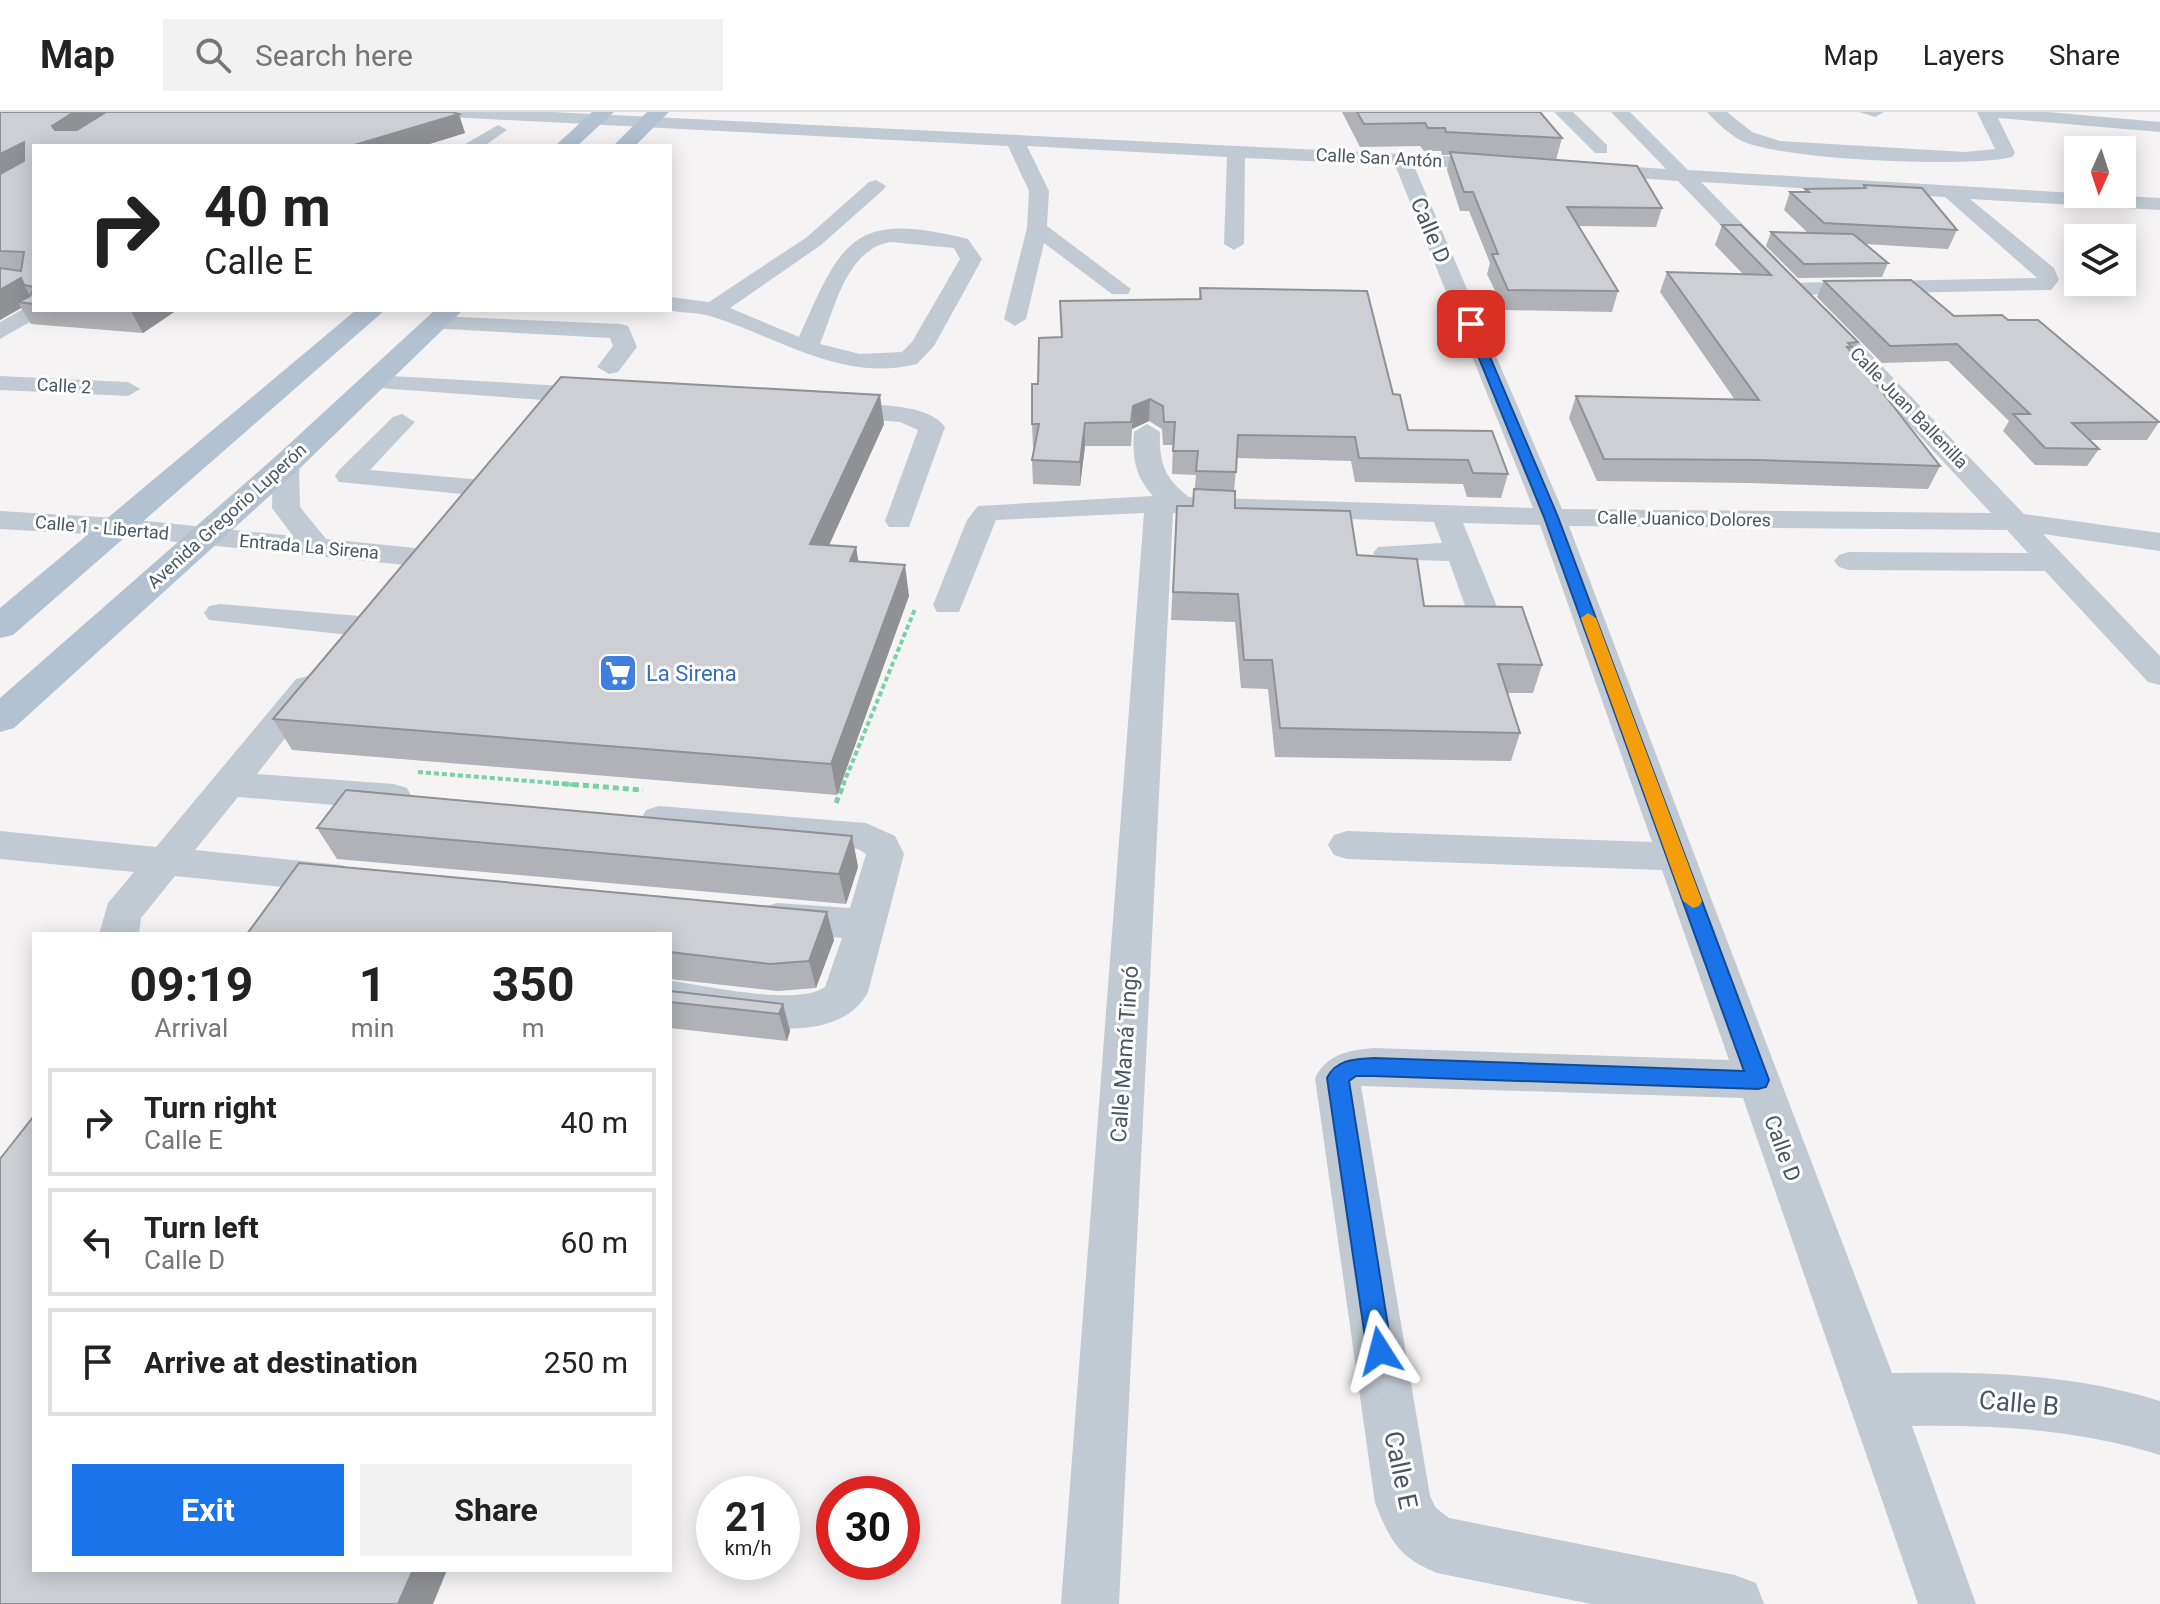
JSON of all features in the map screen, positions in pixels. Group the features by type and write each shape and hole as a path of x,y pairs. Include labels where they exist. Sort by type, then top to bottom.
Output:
{"main road":[{"path":"567,144 601,115"},
{"path":"625,144 654,116"},
{"path":"0,627 370,312"},
{"name":"Avenida Gregorio Luperón","path":"0,719 286,464 443,316"}],"street":[{"name":"Calle San Antón","path":"449,112 654,116 1528,167"},
{"path":"1563,112 1601,149"},
{"name":"Calle Juan Ballenilla","path":"1620,112 2019,522 2160,675"},
{"path":"1716,112 1746,136 1762,143 1965,158 2006,153 1987,112 2160,125"},
{"path":"1868,112 1875,112"},
{"path":"2033,112 2160,125"},
{"path":"1128,145 1135,123"},
{"path":"474,144 498,130"},
{"path":"1014,139 1039,191 1037,228 1015,319"},
{"path":"1234,244 1236,151"},
{"path":"1882,153 1904,190"},
{"name":"Calle D","path":"1402,159 1551,517 1876,1400 1947,1604"},
{"path":"1575,170 2160,204"},
{"path":"713,309 814,241 876,186"},
{"path":"1794,288 2043,285 2048,280 2046,273 1951,192"},
{"path":"1037,228 1120,289"},
{"path":"672,302 713,309 806,348 860,361 909,359 922,346 971,259 961,243 916,235 881,237 851,252 806,348"},
{"path":"672,299 679,289 673,277"},
{"path":"0,332 32,311"},
{"path":"443,316 620,331 648,314"},
{"path":"609,367 625,347 620,331"},
{"path":"374,382 624,397"},
{"name":"Calle 2","path":"0,383 128,389"},
{"path":"812,409 905,415 932,427 899,521"},
{"path":"119,932 122,914 472,487 349,476 402,422"},
{"path":"1147,432 1145,461 1157,487 1170,504"},
{"path":"286,464 286,508 316,546"},
{"name":"Calle Juanico Dolores","path":"948,605 981,520 988,512 1170,504 1446,515 2019,522 2160,542"},
{"name":"Calle Mamá Tingó","path":"1090,1604 1170,504"},
{"path":"1446,515 1484,614"},
{"name":"Calle 1 - Libertad","path":"0,520 117,527 204,537"},
{"name":"Entrada La Sirena","path":"204,537 316,546 431,537"},
{"path":"1388,553 1460,552"},
{"path":"1849,561 2055,562"},
{"path":"220,613 358,626"},
{"path":"229,784 414,785"},
{"path":"636,803 866,836 882,846 885,854 847,992 828,1007 803,1011 672,998"},
{"path":"0,845 383,882"},
{"path":"1347,845 1676,857"},
{"path":"741,914 866,925"},
{"name":"Calle E","path":"1735,1604 1437,1544 1416,1528 1403,1503 1337,1078 1353,1068 1374,1067 1758,1080"},
{"name":"Calle B","path":"1876,1400 1974,1398 2034,1403 2090,1409 2160,1428"}],"path":[{"path":"835,805 917,603 948,605"},
{"path":"414,785 636,803"}],"building":[{"path":"0,112 74,112 52,126 55,130 77,130 106,112 459,114 358,144 32,144 32,287 24,285 21,278 0,290 0,268 21,271 24,252 0,251 0,174 24,161 24,142 0,154"},
{"path":"1357,112 1540,112 1562,138 1446,132 1445,128 1428,128 1425,123 1364,124"},
{"path":"1450,152 1637,166 1662,208 1567,207 1618,291 1508,290 1492,254 1498,254 1473,192 1464,192"},
{"path":"1864,185 1922,188 1957,230 1824,223 1790,192 1866,188"},
{"path":"1722,225 1741,225 1858,342 1848,343 1852,347 1847,347 1940,466 1604,459 1576,396 1759,400 1667,272 1771,275"},
{"path":"1771,232 1853,234 1888,263 1804,264"},
{"path":"1911,280 1954,316 2002,315 2008,320 2038,320 2159,422 2072,423 2099,449 2045,448 2013,414 2030,414 1957,344 1890,346 1824,281"},
{"path":"1200,288 1367,291 1393,394 1400,395 1408,430 1492,431 1508,474 1473,473 1468,460 1359,458 1355,437 1238,435 1236,472 1196,471 1198,451 1173,451 1175,422 1164,422 1163,406 1150,399 1133,406 1131,422 1085,423 1080,462 1032,460 1039,424 1032,424 1032,384 1038,384 1039,338 1062,337 1060,301 1201,299"},
{"path":"32,292 32,304 18,302"},
{"name":"La Sirena","path":"561,377 880,395 810,544 856,547 850,561 905,565 831,764 273,719"},
{"path":"1194,489 1235,491 1235,508 1350,511 1357,555 1417,559 1424,606 1522,607 1542,665 1498,664 1520,733 1280,728 1272,660 1244,660 1238,594 1173,592 1177,506 1193,506"},
{"path":"346,790 852,836 839,874 317,828"},
{"path":"299,863 827,912 809,961 770,964 672,952 672,932 248,932"},
{"path":"672,991 783,1004 779,1014 672,1002"},
{"path":"32,1119 32,1572 412,1572 398,1604 0,1604 0,1159"}],"slow traffic":[{"path":"1588,618 1693,901"}],"place":[{"name":"La Sirena","path":"618,673"}],"route":[{"path":"1380,1351 1337,1078 1353,1068 1374,1067 1758,1080 1551,517 1471,324"}]}
